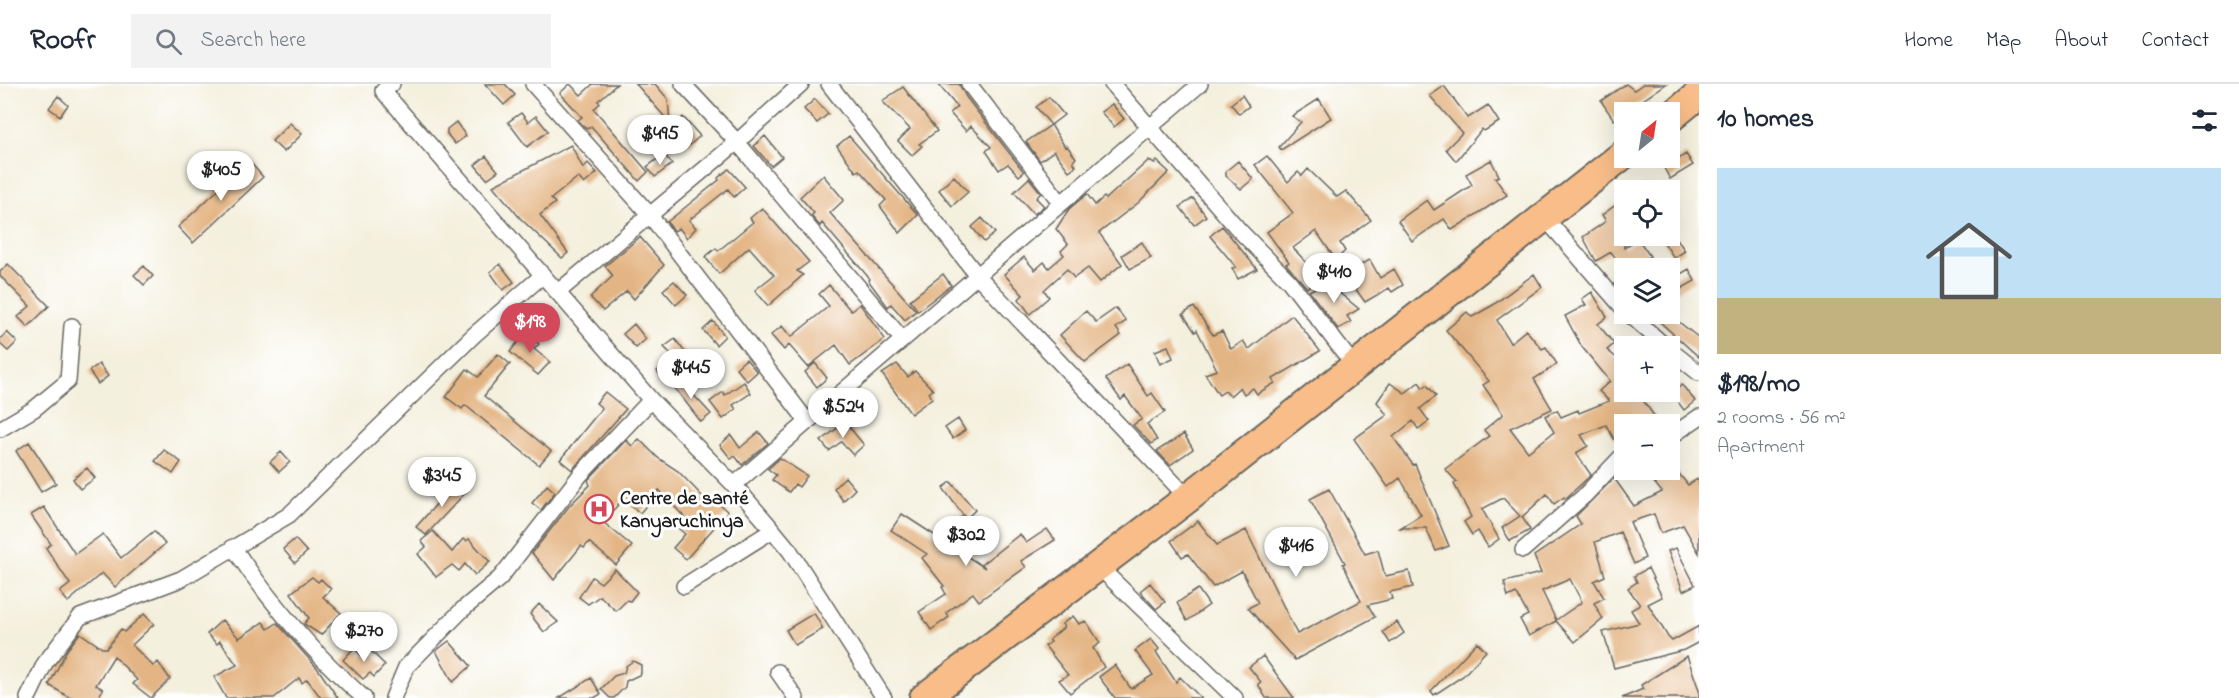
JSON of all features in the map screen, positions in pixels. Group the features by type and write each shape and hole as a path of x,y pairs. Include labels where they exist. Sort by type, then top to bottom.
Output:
{"highway":[{"path":"1680,110 1699,94"},
{"path":"924,698 1188,498 1614,162"}],"street":[{"path":"392,84 383,91 651,400 734,484 773,530 814,587 885,698"},
{"path":"533,84 649,214 807,421"},
{"path":"683,84 736,142 902,339"},
{"path":"558,292 801,84"},
{"path":"829,84 976,274 1188,498"},
{"path":"969,84 1060,202"},
{"path":"1112,84 1147,127 1239,230 1289,281 1355,367"},
{"path":"734,484 1147,127 1200,84"},
{"path":"1545,218 1614,297"},
{"path":"28,698 45,663 80,617 181,579 289,515 474,335 543,275"},
{"path":"1640,324 1654,336"},
{"path":"0,429 34,409 68,381 72,326"},
{"path":"1680,358 1699,374"},
{"path":"393,698 406,667 462,610 500,578 581,474 651,400"},
{"path":"1680,430 1699,417"},
{"path":"1523,550 1584,496 1614,464"},
{"path":"684,586 773,530"},
{"path":"233,547 255,580 320,659 364,698"},
{"path":"1098,565 1235,698"},
{"path":"778,672 796,698"}],"building":[{"path":"485,84 505,84 515,95 504,105"},
{"path":"570,84 581,95 593,84 617,84 598,101 600,103 594,109 648,172 639,181 591,126 587,129 578,120 582,117 560,93"},
{"path":"636,84 655,84 668,99 670,123"},
{"path":"938,84 959,84 966,97 1024,172 1019,176 1008,164 999,170 986,151 991,147 971,126 966,131 950,113 957,107"},
{"path":"1626,84 1634,90 1643,84 1666,84 1640,102 1614,102 1614,120 1601,101"},
{"path":"1444,86 1468,118 1488,105 1499,122 1484,131 1482,129 1456,161 1446,149 1462,133 1430,96"},
{"path":"903,87 937,131 919,144 922,146 912,155 898,141 910,129 882,101"},
{"path":"1242,95 1249,106 1239,114 1231,104"},
{"path":"58,96 68,105 60,116 49,108"},
{"path":"1049,97 1064,115 1051,125 1036,107"},
{"path":"815,99 828,114 817,123 804,109"},
{"path":"1319,99 1331,118 1281,150 1279,147 1301,122 1292,116"},
{"path":"1112,104 1124,119 1114,127 1101,112"},
{"path":"521,113 528,122 536,116 548,131 527,147 508,122"},
{"path":"683,117 700,136 690,145 673,126"},
{"path":"456,122 466,136 455,144 447,134 447,129"},
{"path":"290,123 302,134 284,152 272,141"},
{"path":"1051,125 1065,147 1067,146 1076,158 1073,161 1076,166 1069,171 1054,151 1040,161 1026,142"},
{"path":"765,136 782,157 771,166 754,146"},
{"path":"849,136 918,215 900,233 880,206 886,200 859,170 856,172 837,146"},
{"path":"571,145 583,168 588,163 597,173 584,184 578,177 551,199 555,203 540,215 568,253 562,258 520,218 493,186"},
{"path":"664,154 672,164 655,177 647,167"},
{"path":"1686,154 1693,165 1670,179 1664,168 1680,168 1680,158"},
{"path":"486,156 498,171 487,179 475,165"},
{"path":"1267,156 1288,182 1298,172 1302,176 1308,169 1337,197 1346,191 1371,220 1340,243 1345,251 1336,260 1316,231 1293,248 1319,276 1307,288 1286,264 1289,262 1267,232 1293,213 1255,165"},
{"path":"1149,160 1154,164 1157,161 1169,172 1138,203 1099,233 1122,264 1100,282 1088,268 1074,278 1067,269 1044,290 1049,297 1030,314 1019,299 1023,295 1004,274 1024,257 1035,270 1044,262 1049,268 1064,255 1061,251 1068,244 1056,229 1069,209 1087,194 1095,205 1104,197 1106,199"},
{"path":"1491,160 1499,176 1495,178 1507,195 1452,230 1444,219 1412,241 1398,221 1427,200 1434,210 1472,185 1466,174"},
{"path":"249,161 263,177 193,243 178,227"},
{"path":"1238,161 1253,179 1241,189 1226,176 1226,171"},
{"path":"729,169 745,187 734,197 728,189 689,220 696,228 687,238 679,228 674,231 667,222 719,180 718,178"},
{"path":"823,175 844,200 830,213 916,311 905,320 891,304 888,307 868,280 870,279 822,223 820,226 811,216 814,213 800,197"},
{"path":"954,176 968,192 952,206 939,190"},
{"path":"1029,178 1041,193 1036,198 1044,206 1034,214 1014,192"},
{"path":"1193,198 1206,216 1194,225 1180,207"},
{"path":"1614,206 1614,246 1624,246 1624,248 1643,246 1650,256 1647,258 1616,258 1611,252 1596,261 1583,237 1606,221 1602,215"},
{"path":"762,208 809,262 797,271 803,275 768,306 755,290 774,275 749,247 719,274 705,257 716,248 718,251 753,222 750,218"},
{"path":"982,218 995,233 984,242 972,227"},
{"path":"1222,226 1257,269 1238,279 1232,268 1236,267 1210,236"},
{"path":"640,237 664,265 634,299 627,291 603,311 590,297 613,276 605,266"},
{"path":"1142,242 1151,258 1130,269 1122,255"},
{"path":"1680,243 1685,251 1674,258 1666,246 1680,246"},
{"path":"1370,260 1380,278 1394,269 1403,285 1392,292 1389,288 1365,302 1344,273"},
{"path":"8,264 49,306 28,327 18,317 30,306 0,276 0,272"},
{"path":"500,264 514,282 503,290 490,272"},
{"path":"144,266 153,276 144,285 134,275"},
{"path":"1689,269 1695,281 1680,289 1680,274"},
{"path":"943,274 951,285 918,311 910,300"},
{"path":"1534,274 1542,287 1497,320 1510,343 1526,330 1542,349 1546,347 1557,364 1534,379 1552,409 1510,428 1528,452 1554,432 1545,416 1557,410 1561,417 1578,410 1579,413 1609,401 1599,391 1610,381 1582,347 1565,316 1586,305 1582,299 1592,292 1607,317 1598,324 1614,344 1607,350 1614,356 1614,402 1644,402 1653,414 1614,414 1614,439 1606,425 1581,435 1588,446 1576,453 1591,475 1565,499 1564,497 1554,504 1547,494 1522,517 1530,530 1510,541 1502,528 1520,516 1503,498 1482,509 1499,539 1488,547 1478,531 1472,535 1464,522 1471,517 1454,484 1457,482 1445,469 1489,436 1484,430 1503,414 1483,385 1489,381 1446,330 1467,312 1472,317 1493,305"},
{"path":"674,281 687,295 676,305 663,290"},
{"path":"1326,282 1359,309 1347,316 1351,322 1338,329 1309,291"},
{"path":"829,285 851,311 860,304 885,339 850,365 836,345 808,367 789,345 784,350 771,335 782,326 791,337 829,306 819,294"},
{"path":"1194,307 1213,335 1222,331 1231,349 1243,341 1249,349 1292,315 1320,351 1273,379 1275,383 1257,394 1253,388 1244,394 1240,387 1230,396 1225,391 1219,395 1205,374 1217,370 1197,330 1195,332 1183,314"},
{"path":"1116,308 1126,321 1116,328 1121,335 1085,362 1060,335 1086,311 1096,322"},
{"path":"713,321 725,336 716,345 703,330"},
{"path":"1680,323 1699,338 1699,357 1680,340 1680,336 1676,336 1662,324"},
{"path":"634,324 646,339 636,348 623,334"},
{"path":"7,332 17,342 8,351 0,344 0,339"},
{"path":"525,333 539,344 534,349 550,362 538,375 510,352"},
{"path":"675,339 685,352 676,359 664,347"},
{"path":"1168,346 1173,358 1160,364 1155,351"},
{"path":"498,354 510,364 484,396 551,451 539,465 465,405 462,409 446,397 467,369 478,377"},
{"path":"746,359 757,372 747,381 736,368"},
{"path":"667,363 678,376 668,385 657,371"},
{"path":"815,363 827,378 817,387 805,372"},
{"path":"99,364 108,376 98,384 89,371"},
{"path":"897,364 908,377 915,371 933,390 929,393 932,398 911,414 882,374"},
{"path":"1127,364 1148,396 1152,393 1165,412 1147,424 1157,440 1151,444 1133,425 1142,419 1125,396 1121,400 1106,379"},
{"path":"678,378 711,414 701,422 671,383"},
{"path":"744,382 751,393 733,405 736,409 723,419 710,402 723,392 725,395"},
{"path":"1419,382 1423,388 1427,385 1436,396 1420,409 1429,421 1418,429 1413,421 1393,437 1413,465 1415,464 1449,546 1436,551 1426,528 1400,528 1421,515 1400,478 1388,487 1354,439 1387,415 1377,402 1390,383 1405,393"},
{"path":"1682,385 1695,401 1684,410 1678,402 1680,402 1680,386"},
{"path":"605,392 626,409 572,470 560,460 602,408 596,403"},
{"path":"958,419 965,430 953,439 945,428"},
{"path":"845,422 864,445 853,455 841,442 829,451 821,441"},
{"path":"759,432 768,443 742,465 735,456 731,459 720,445 731,435 740,448"},
{"path":"1184,434 1193,449 1170,465 1157,451"},
{"path":"639,439 658,458 678,471 705,499 709,495 728,512 686,559 673,548 685,534 679,529 687,520 659,490 640,513 623,499 603,522 632,546 616,565 589,542 584,548 581,546 554,580 532,553 570,505 590,485 588,480 626,440 632,446"},
{"path":"29,442 56,483 41,492 16,451"},
{"path":"164,450 181,462 173,474 155,461"},
{"path":"281,452 290,462 279,472 270,462"},
{"path":"780,458 807,476 799,487 795,484 789,492 772,480 776,475 768,469"},
{"path":"87,468 95,478 80,489 73,479"},
{"path":"1680,475 1688,485 1699,478 1699,553 1683,525 1661,533 1654,514 1630,522 1645,558 1634,564 1620,532 1595,542 1605,576 1594,581 1604,598 1594,603 1603,619 1575,642 1556,621 1529,636 1520,619 1528,615 1516,593 1508,597 1504,582 1541,573 1534,556 1581,524 1576,516 1614,478 1634,506 1662,492 1652,480 1680,480","holes":["1570,579 1582,602 1556,620 1542,591"]},
{"path":"845,477 855,489 843,501 834,488"},
{"path":"457,481 467,491 426,535 416,527"},
{"path":"951,482 975,510 966,519 943,488"},
{"path":"547,485 555,492 541,510 532,503"},
{"path":"1329,489 1365,554 1378,550 1385,576 1409,571 1413,587 1390,592 1392,599 1368,605 1375,617 1295,660 1248,608 1258,603 1242,571 1213,587 1188,554 1182,557 1171,541 1198,521 1217,545 1246,530 1297,634 1361,601 1343,564 1345,563 1310,499"},
{"path":"44,507 75,554 103,534 121,558 154,531 165,544 115,587 102,573 68,602 60,592 70,584 46,548 51,544 31,515"},
{"path":"902,514 985,568 982,564 1020,534 1026,543 1047,529 1055,540 1021,561 1026,567 979,601 973,593 946,613 949,617 931,630 919,612 946,594 942,587 944,586 922,558 927,554 891,530"},
{"path":"963,516 976,532 963,542 950,526"},
{"path":"433,531 452,552 463,539 466,541 469,539 490,562 475,575 465,564 459,571 452,565 436,577 418,554 426,547 421,541"},
{"path":"295,539 307,552 295,563 283,549"},
{"path":"1676,548 1695,585 1683,591 1668,551"},
{"path":"1648,568 1662,597 1648,604 1668,637 1672,641 1699,626 1699,642 1684,650 1614,668 1603,632 1639,623 1631,610 1640,605 1628,588 1637,582 1634,576"},
{"path":"615,569 637,592 630,601 627,600 616,611 600,596 588,604 579,597 592,577 601,583"},
{"path":"312,577 318,582 321,579 331,589 323,597 341,613 321,635 304,624 309,618 291,593"},
{"path":"1150,583 1165,602 1156,609 1140,591"},
{"path":"1198,589 1209,605 1187,621 1177,603"},
{"path":"539,604 558,622 544,632 530,614"},
{"path":"814,613 823,629 795,645 786,630"},
{"path":"144,614 154,624 132,645 153,666 158,662 170,679 151,698 133,684 137,680 114,656 96,685 103,689 98,698 70,698 49,685 67,650 80,633 102,648 107,648 121,629 124,632"},
{"path":"1073,616 1079,624 1086,621 1100,643 1093,648 1104,667 1070,693 1059,680 1068,675 1045,646 1064,627 1062,624"},
{"path":"222,620 239,638 263,622 268,629 277,623 318,669 338,698 321,698 307,679 302,683 299,678 274,698 226,698 214,677 237,665 220,641 217,644 207,634"},
{"path":"1397,622 1404,633 1390,643 1383,632"},
{"path":"1151,639 1159,649 1156,652 1176,682 1180,677 1201,698 1115,698 1099,677 1115,665 1131,689 1153,675 1135,651"},
{"path":"449,641 471,666 453,682 436,651"},
{"path":"1477,642 1486,651 1463,676 1434,695 1431,691"},
{"path":"354,648 362,656 369,649 385,665 374,677 370,673 363,679 343,660"},
{"path":"1263,656 1294,698 1266,698 1258,684 1261,682 1249,667"},
{"path":"1687,656 1699,690 1699,698 1622,698 1643,689 1641,685"},
{"path":"633,661 641,665 641,674 626,681 625,687 614,698 610,698 601,689 614,676 624,673 626,666"},
{"path":"591,678 601,694 594,698 559,698"}],"place":[{"name":"Centre de santé Kanyaruchinya","path":"599,509"}]}
